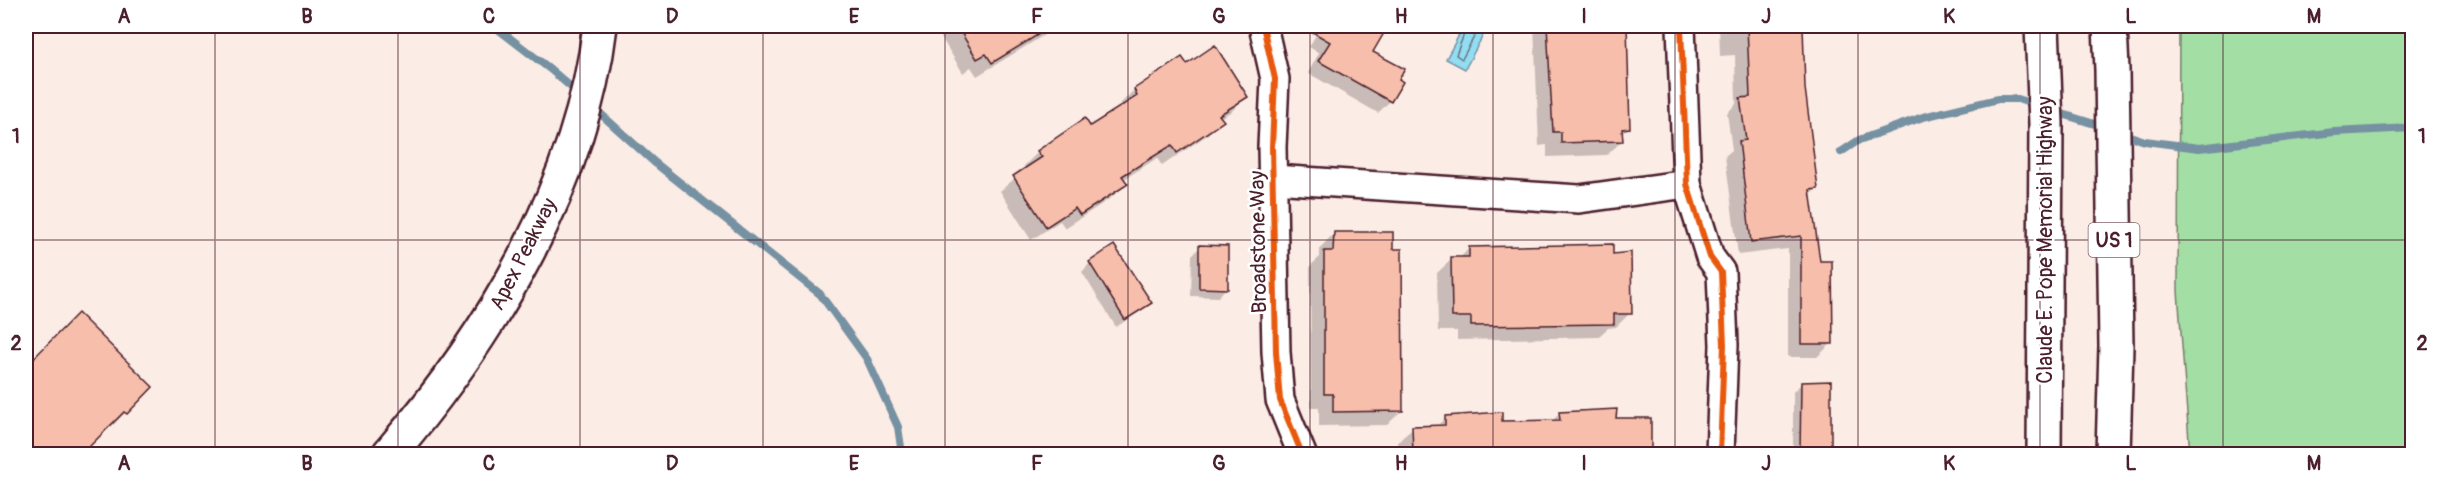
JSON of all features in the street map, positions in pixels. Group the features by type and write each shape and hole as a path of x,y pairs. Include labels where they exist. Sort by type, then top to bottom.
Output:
{"main road":[{"name":"Apex Peakway","path":"389,454 421,416 482,332 529,250 558,184 587,101 600,26"},
{"name":"Claude E. Pope Memorial Highway","path":"2042,26 2046,124 2044,454"},
{"name":"US 1","path":"2110,26 2116,346 2113,454"}],"street":[{"name":"Broadstone Way","path":"1263,26 1275,79 1273,179 1276,352 1280,400 1302,454"},
{"path":"1681,26 1687,184 1710,257 1721,272 1724,345 1720,454"},
{"name":"Broadstone Way","path":"1273,179 1579,199 1687,184"}],"green space":[{"path":"2179,26 2412,26 2412,454 2190,454 2178,291"}],"water":[{"path":"1441,26 1487,28 1465,69 1446,59 1459,35"}],"building":[{"path":"957,26 1052,26 992,63 986,54 977,59"},
{"path":"1302,26 1388,26 1373,52 1405,69 1399,79 1403,82 1391,102 1318,61 1330,42"},
{"path":"1547,26 1627,26 1630,128 1622,129 1623,141 1561,143 1561,132 1553,132"},
{"path":"1747,26 1803,26 1805,88 1818,189 1810,190 1820,261 1832,261 1833,344 1801,344 1801,236 1751,242 1739,141 1746,140 1740,98 1750,97"},
{"path":"1215,45 1248,97 1219,115 1224,121 1177,153 1172,145 1122,176 1128,184 1080,215 1075,208 1046,227 1013,176 1042,157 1037,151 1085,118 1090,126 1137,96 1134,89 1182,57 1187,64"},
{"path":"1334,232 1393,232 1393,249 1402,249 1403,411 1333,412 1333,394 1324,394 1324,251 1333,251"},
{"path":"1613,244 1613,254 1631,252 1632,314 1614,314 1614,324 1471,326 1471,317 1452,317 1451,257 1469,257 1469,247"},
{"path":"1114,245 1152,303 1125,320 1089,262"},
{"path":"1199,245 1228,246 1228,289 1199,288"},
{"path":"78,313 153,387 82,454 26,454 26,366"},
{"path":"1831,381 1831,454 1800,454 1801,382"},
{"path":"1617,409 1616,418 1651,418 1651,454 1413,454 1412,426 1445,425 1445,416 1502,412 1502,421 1560,420 1559,412"}],"waterway":[{"path":"494,26 579,94"},
{"path":"1841,152 1859,140 1923,117 1998,99 2018,99 2038,106"},
{"path":"592,106 654,162 820,294 867,359 898,427 902,454"},
{"path":"2053,111 2104,127"},
{"path":"2121,133 2145,141 2199,148 2334,132 2412,128"}],"cycle path":[{"path":"1263,26 1275,79 1272,147 1276,352 1280,400 1302,454"},
{"path":"1681,26 1687,184 1710,257 1721,272 1724,345 1720,454"}]}
